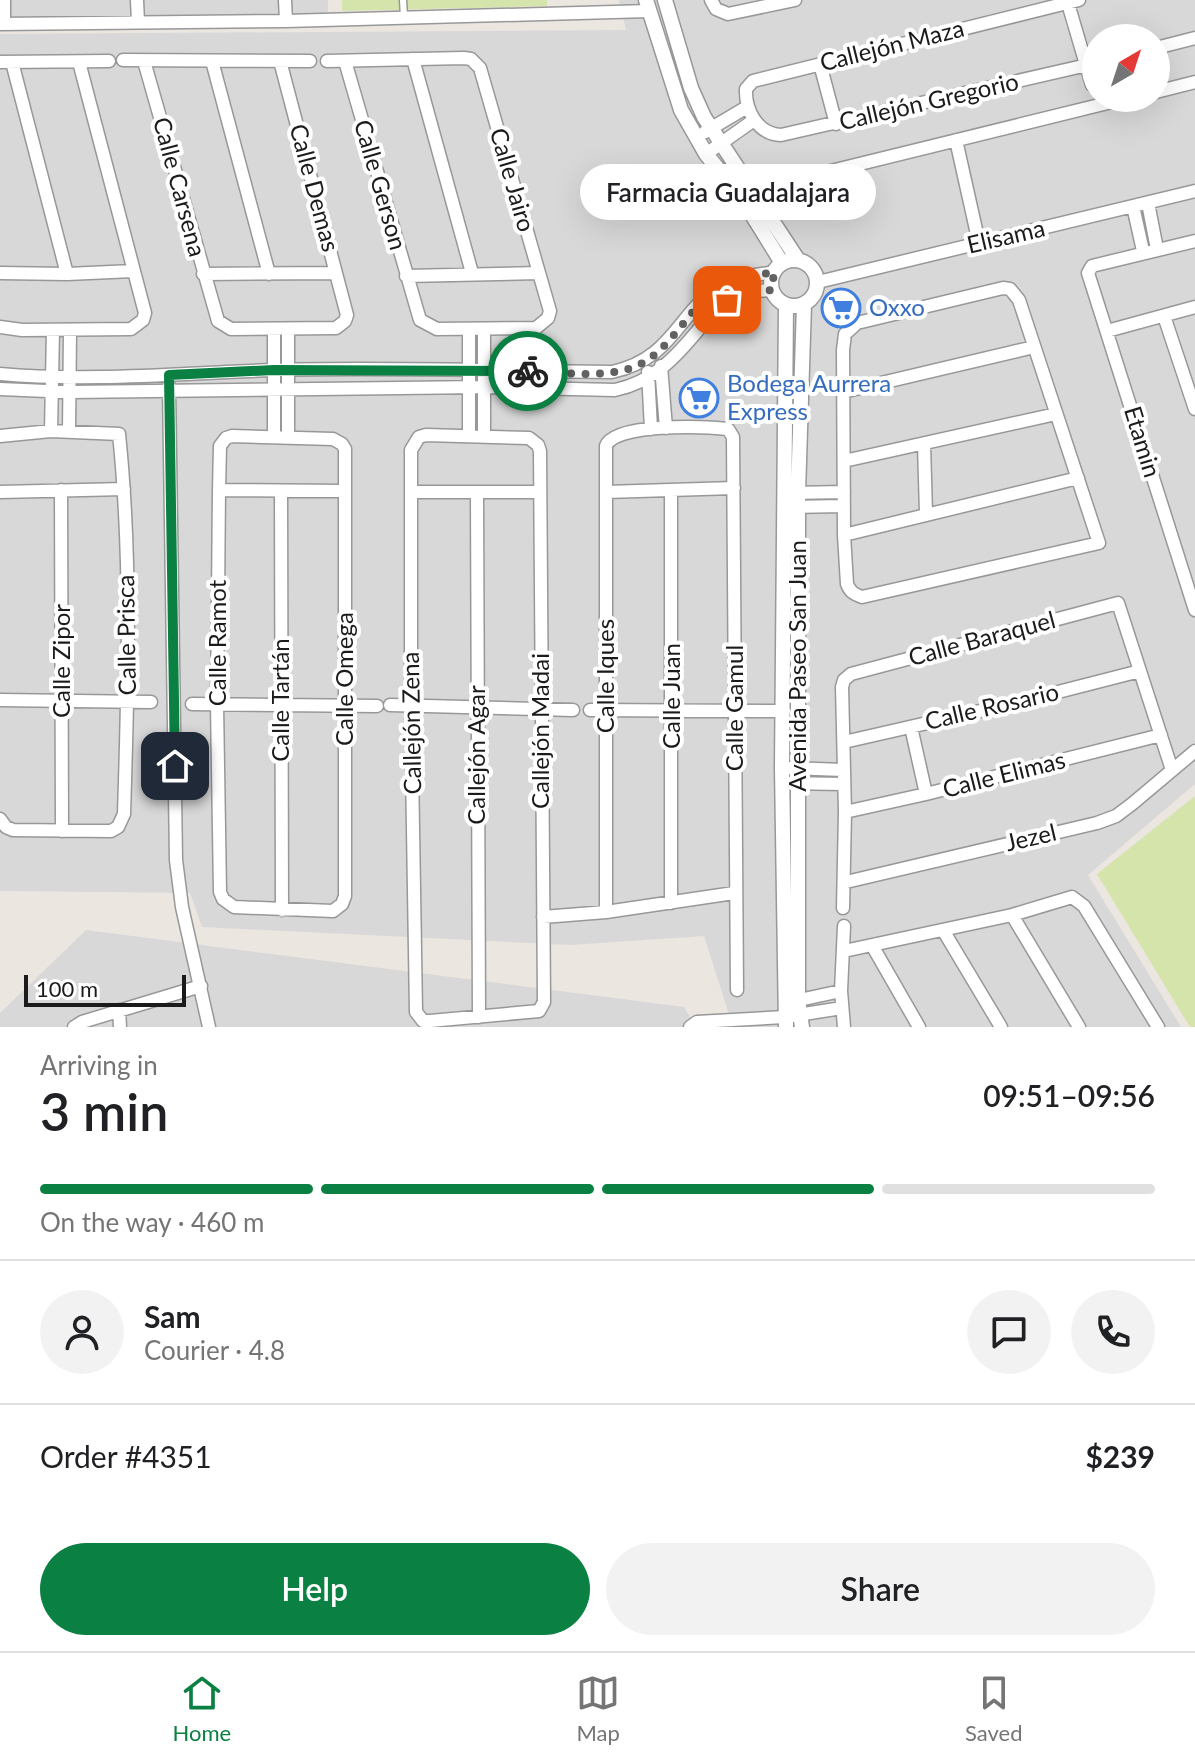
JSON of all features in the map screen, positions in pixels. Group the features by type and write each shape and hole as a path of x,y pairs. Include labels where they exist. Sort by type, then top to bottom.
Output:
{"street":[{"path":"4,0 2,24 286,21 647,5 670,81 695,137 743,200 778,268 772,290 777,299 786,305 804,304 814,295 818,282 809,266 798,260 711,129 691,88 665,0"},
{"path":"137,0 138,22"},
{"path":"285,0 286,21"},
{"path":"714,4 728,14 795,0"},
{"path":"1071,1 1082,36"},
{"name":"Callejón Maza","path":"747,107 746,89 753,81 1071,1"},
{"path":"1170,44 1195,38"},
{"name":"Calle Jairo","path":"413,59 464,58 471,59 480,68 550,311 548,318 536,328 484,330"},
{"path":"327,61 413,59 472,273"},
{"path":"123,60 310,61"},
{"path":"67,274 6,62 109,61"},
{"name":"Calle Carsena","path":"144,61 214,314 218,321 231,329 274,330"},
{"path":"212,61 269,274"},
{"name":"Calle Demas","path":"280,61 347,315 336,328 288,330"},
{"name":"Calle Gerson","path":"345,61 420,320 437,329 469,329"},
{"path":"0,327 22,330 131,329 138,326 145,313 79,62"},
{"path":"820,64 836,124"},
{"name":"Callejón Gregorio","path":"758,124 781,135 1082,66"},
{"path":"1170,88 1195,82"},
{"path":"695,137 747,107 758,124 706,154"},
{"path":"754,190 1082,109"},
{"path":"956,140 979,243"},
{"name":"Elisama","path":"818,282 1195,191"},
{"path":"1148,203 1157,249"},
{"path":"1133,206 1143,251 1195,241"},
{"name":"Etamin","path":"1143,251 1092,266 1088,273 1195,610"},
{"path":"0,374 169,375 281,370 612,372 630,369 647,361 711,292 732,280 798,260"},
{"path":"0,273 133,271"},
{"path":"203,274 336,273"},
{"path":"406,276 539,273"},
{"path":"1003,288 1010,289 1019,300 1099,543 862,597 850,591 844,535 843,392 844,340 850,328 857,323 1003,288"},
{"path":"0,389 70,392 476,388 615,390 662,370 727,300 746,292 772,290"},
{"name":"Avenida Paseo San Juan","path":"792,1015 782,776 791,500 804,304"},
{"name":"Avenida Paseo San Juan","path":"786,305 798,769 792,1015"},
{"path":"1107,331 1195,307"},
{"path":"1164,316 1195,409"},
{"path":"476,370 484,330 469,329 476,370 469,436 484,436 476,388"},
{"path":"51,431 53,330"},
{"path":"0,436 69,431 70,330"},
{"path":"274,330 281,370 288,390 288,437 274,436 274,390 281,370 288,330 274,330"},
{"path":"843,392 1034,347"},
{"path":"647,361 651,429 666,428 659,351"},
{"path":"169,375 176,860 182,907 209,1027"},
{"path":"844,461 1056,414"},
{"name":"Calle Gamul","path":"666,428 728,429 733,437 737,990"},
{"name":"Calle Iques","path":"606,912 608,440 617,434 651,429"},
{"name":"Calle Prisca","path":"62,831 111,831 118,827 124,814 128,701 124,489 119,434 69,431"},
{"name":"Callejón Zena","path":"469,436 426,435 419,437 411,450 416,997 419,1017 430,1021 479,1017"},
{"name":"Calle Ramot","path":"274,436 226,438 220,446 217,704 220,892 223,899 234,907 282,910"},
{"name":"Callejón Madai","path":"479,1017 545,1013 540,451 529,438 484,436"},
{"name":"Calle Omega","path":"282,910 333,911 342,904 345,896 345,449 333,439 288,437"},
{"path":"924,445 926,513"},
{"path":"844,535 1078,478"},
{"path":"606,492 734,488"},
{"path":"0,492 124,489"},
{"name":"Calle Zipor","path":"61,490 62,831"},
{"path":"219,490 345,491"},
{"name":"Calle Juan","path":"671,490 671,903"},
{"name":"Calle Tartán","path":"281,491 282,910"},
{"path":"411,492 540,492"},
{"name":"Callejón Agar","path":"477,492 479,1017"},
{"path":"791,500 844,499"},
{"name":"Calle Baraquel","path":"844,742 842,687 847,677 1118,603 1140,671"},
{"path":"1140,671 1172,770"},
{"name":"Calle Rosario","path":"844,742 1140,671"},
{"path":"0,700 151,702"},
{"path":"192,704 573,710"},
{"path":"590,710 784,711"},
{"path":"911,727 926,794"},
{"name":"Calle Elimas","path":"845,812 1161,735"},
{"path":"843,908 846,882 844,742"},
{"name":"Jezel","path":"846,882 1116,816 1195,751"},
{"path":"782,776 798,769 843,770"},
{"path":"782,776 798,784 844,784"},
{"path":"0,819 13,830 62,831"},
{"path":"543,917 606,912 734,893"},
{"path":"844,951 1012,915 1064,899 1078,900 1158,1027"},
{"path":"1012,915 1079,1027"},
{"path":"844,926 841,991 844,1027"},
{"path":"943,930 1001,1027"},
{"path":"873,947 919,1027"},
{"path":"74,1027 201,986"},
{"path":"792,1015 841,991"},
{"path":"690,1027 697,1022 728,1023 842,1008"},
{"path":"119,1010 120,1027"}],"lane":[{"path":"403,0 404,17"}],"shaded area":[{"path":"0,0 328,0 328,20 0,26"},
{"path":"619,0 1195,0 1195,784 1088,875 1181,1027 733,1027 704,936 571,945 202,927 190,893 0,891 0,34 626,30"},
{"path":"86,930 684,1007 696,1027 0,1027 0,1013"}],"green space":[{"path":"342,0 547,0 547,6 342,11"},
{"path":"1195,796 1195,1027 1190,1027 1097,874"}],"way so far":[{"path":"528,371 612,372 630,369 659,351 711,292 732,280 774,272 772,290 746,292 727,300"}],"place":[{"name":"Farmacia Guadalajara","path":"727,300"},
{"name":"Oxxo","path":"841,308"},
{"name":"Bodega Aurrera Express","path":"699,398"}],"route":[{"path":"175,766 169,375 274,370 528,371"}]}
